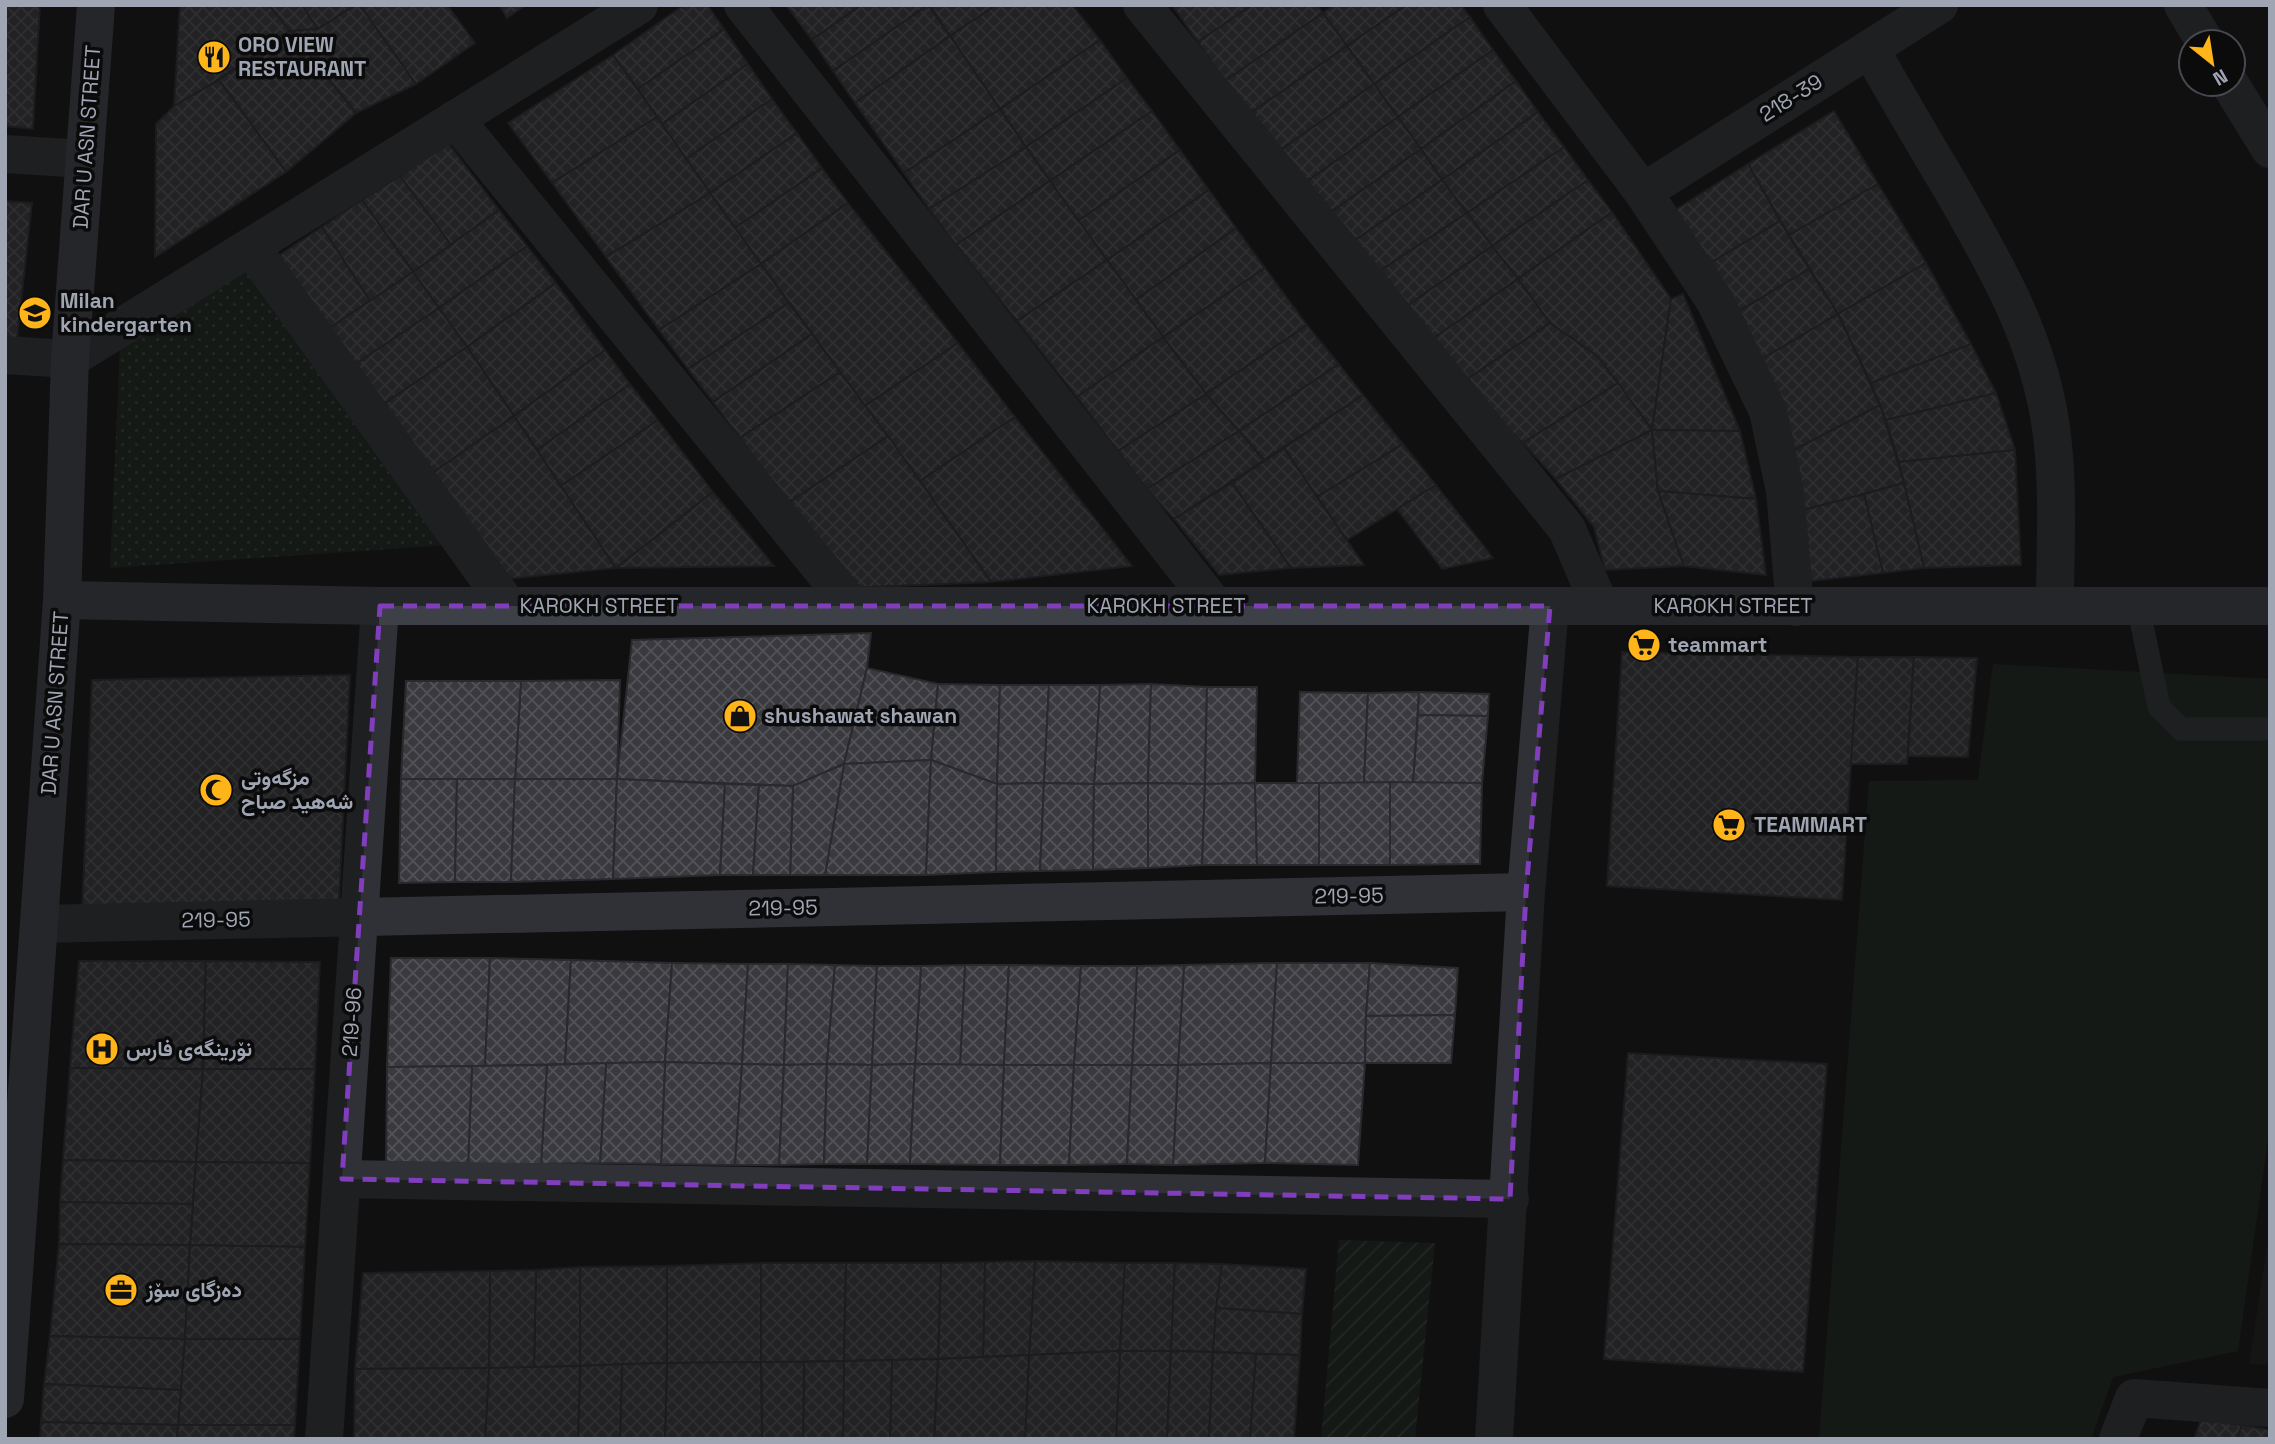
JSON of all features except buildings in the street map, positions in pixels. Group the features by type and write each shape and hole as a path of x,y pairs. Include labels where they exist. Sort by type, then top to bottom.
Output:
{"street":[{"name":"DAR U ASN STREET","path":"5,1399 62,600 70,359 96,5"},
{"path":"5,355 70,359 639,5"},
{"path":"743,5 1215,606"},
{"path":"1142,5 1567,530 1600,606"},
{"path":"1502,5 1643,191 1715,301 1768,411 1785,491 1795,607"},
{"name":"218-39","path":"1643,191 1939,5"},
{"path":"2183,5 2197,28"},
{"path":"1870,49 2004,280 2023,323 2046,402 2056,461 2055,606"},
{"path":"2239,98 2270,149"},
{"path":"455,119 852,606"},
{"path":"5,154 85,159"},
{"path":"251,247 508,606"},
{"name":"KAROKH STREET","path":"62,600 380,606 2270,606"},
{"name":"219-96","path":"324,1439 380,606"},
{"path":"1494,1439 1526,892 1550,606"},
{"name":"219-95","path":"39,924 1526,892"},
{"path":"342,1179 1510,1199"},
{"path":"2118,1439 2134,1398 2270,1408"}],"lane":[{"path":"2138,606 2159,707 2180,729 2270,729"}],"highlighted area":[{"path":"380,606 1550,606 1526,892 1510,1199 342,1179"}],"shaded area":[{"path":"238,254 448,545 110,568 120,346"},
{"path":"1993,664 2270,679 2270,1125 2238,1351 2113,1377 2091,1439 1819,1439 1869,781 1978,780"},
{"path":"2270,1229 2270,1365 2249,1364"},
{"path":"1339,1240 1435,1243 1415,1439 1321,1439"}],"place":[{"name":"ORO VIEW RESTAURANT","path":"214,57"},
{"name":"Milan kindergarten","path":"35,313"},
{"name":"teammart","path":"1644,645"},
{"name":"shushawat shawan","path":"740,716"},
{"name":"مزگه‌وتی شه‌هید صباح","path":"216,790"},
{"name":"TEAMMART","path":"1729,825"},
{"name":"نۆرینگەی فارس","path":"102,1049"},
{"name":"دەزگای سۆز","path":"121,1290"}]}
